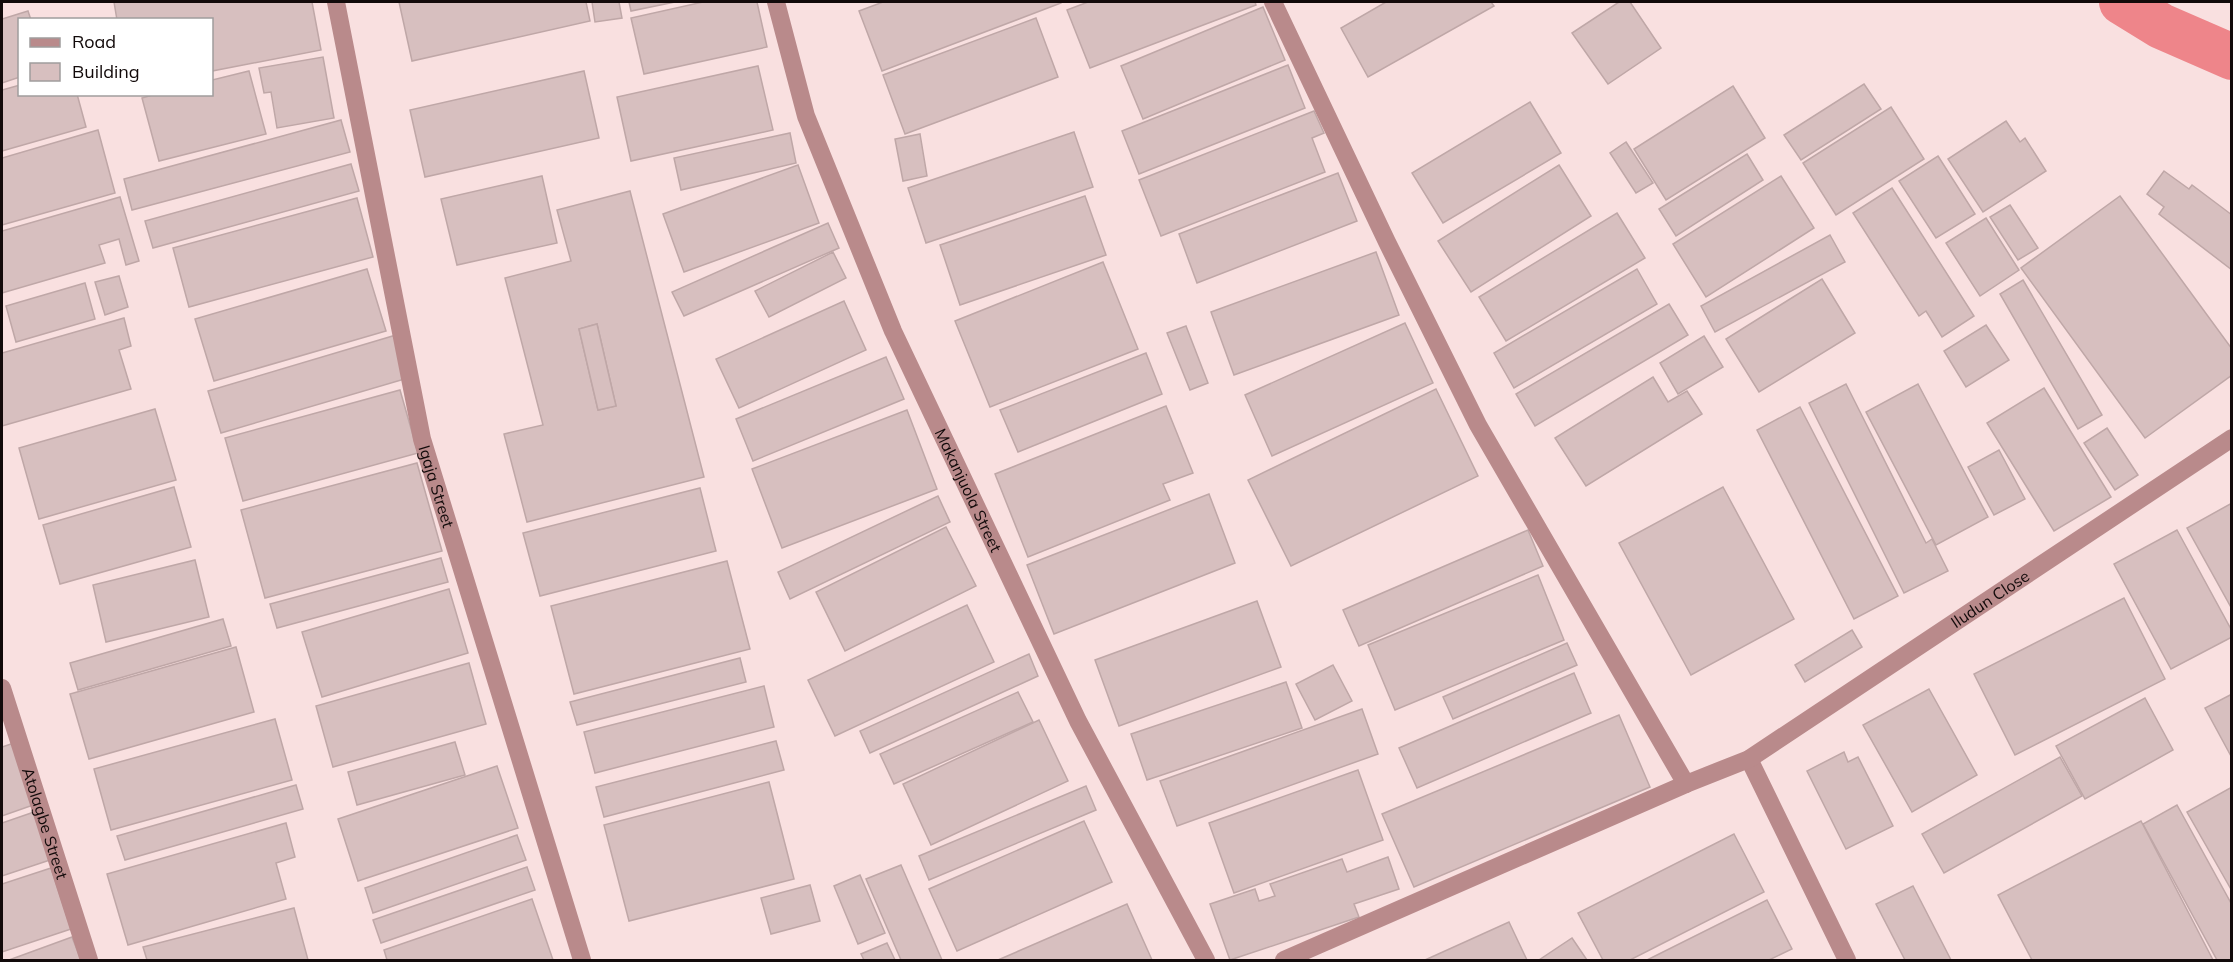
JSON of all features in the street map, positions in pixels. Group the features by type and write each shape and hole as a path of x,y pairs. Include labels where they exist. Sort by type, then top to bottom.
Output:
{"street":[{"name":"Igaja Street","path":"336,2 422,439 582,960"},
{"name":"Makanjuola Street","path":"776,2 806,116 893,331 1078,721 1206,960"},
{"path":"1273,2 1387,242 1478,425 1686,784"},
{"name":"Iludun Close","path":"1286,960 1686,784 1749,759 2232,438"},
{"name":"Atolagbe Street","path":"2,688 88,960"},
{"path":"1749,759 1847,960"}],"building":[{"path":"114,2 312,2 321,50 213,71 213,18 117,18"},
{"path":"399,2 586,2 590,21 412,61"},
{"path":"592,2 619,2 622,18 595,22"},
{"path":"629,2 675,2 631,11"},
{"path":"703,2 757,2 767,47 644,74 631,18"},
{"path":"883,2 1061,3 882,71 859,11"},
{"path":"1088,2 1255,2 1256,5 1090,68 1067,10"},
{"path":"1386,2 1491,2 1494,6 1368,77 1341,28"},
{"path":"1619,2 1630,2 1661,48 1608,84 1572,33"},
{"path":"1263,7 1285,60 1143,119 1121,66"},
{"path":"28,11 30,18 18,18 18,78 2,83 2,19"},
{"path":"1036,18 1058,77 905,134 883,75"},
{"path":"323,57 334,118 277,128 271,92 264,93 259,68"},
{"path":"1288,65 1305,108 1139,174 1122,131"},
{"path":"758,66 773,130 631,161 617,97"},
{"path":"249,71 266,134 159,161 142,98 149,96 213,96 213,80"},
{"path":"584,71 599,138 425,177 410,110"},
{"path":"1864,84 1881,109 1801,160 1784,135"},
{"path":"18,86 18,96 78,96 86,127 2,151 2,90"},
{"path":"1733,86 1765,138 1666,200 1634,149"},
{"path":"1530,102 1561,153 1443,223 1412,173"},
{"path":"1891,107 1924,159 1836,215 1803,163"},
{"path":"1314,111 1324,133 1312,138 1325,172 1161,236 1139,180"},
{"path":"341,120 350,152 132,210 124,179"},
{"path":"2006,121 2020,142 2025,138 2046,171 1983,212 1948,159"},
{"path":"98,130 115,193 2,225 2,158"},
{"path":"1074,132 1093,187 926,243 908,188"},
{"path":"790,133 796,163 681,190 674,158"},
{"path":"920,134 927,176 903,181 895,139"},
{"path":"1626,142 1653,183 1636,193 1610,153"},
{"path":"1747,154 1763,180 1676,236 1659,209"},
{"path":"1938,156 1975,214 1936,238 1899,181"},
{"path":"351,164 359,191 153,248 145,221"},
{"path":"798,165 819,223 684,272 663,214"},
{"path":"1559,165 1591,216 1471,292 1438,241"},
{"path":"2164,171 2189,189 2192,185 2232,215 2232,270 2159,214 2164,207 2147,194"},
{"path":"1338,173 1357,221 1197,283 1179,234"},
{"path":"542,176 557,243 457,265 441,199"},
{"path":"1781,176 1814,228 1706,297 1673,244"},
{"path":"1892,188 1974,316 1942,337 1926,311 1919,316 1853,213"},
{"path":"630,191 704,477 527,522 504,434 543,425 505,278 571,261 557,210","holes":["597,324 616,406 598,410 579,329"]},
{"path":"1085,196 1106,255 960,305 940,245"},
{"path":"2120,196 2232,349 2232,375 2145,438 2021,268"},
{"path":"120,197 139,261 126,265 119,239 99,245 105,263 2,293 2,231"},
{"path":"357,198 373,257 189,307 173,248"},
{"path":"2010,205 2038,248 2018,260 1990,217"},
{"path":"1617,213 1645,258 1506,341 1479,297"},
{"path":"1986,218 2019,270 1980,296 1946,243"},
{"path":"828,223 839,248 684,316 672,292"},
{"path":"1830,235 1845,262 1715,332 1701,306"},
{"path":"833,252 846,278 769,317 755,291"},
{"path":"1376,252 1399,315 1234,375 1211,312"},
{"path":"1103,262 1138,349 990,407 955,321"},
{"path":"367,269 386,331 214,381 195,319"},
{"path":"1637,269 1657,304 1514,388 1494,353"},
{"path":"119,276 128,307 105,315 95,282"},
{"path":"1822,279 1855,333 1759,392 1726,339"},
{"path":"2023,280 2102,415 2078,429 2000,294"},
{"path":"85,283 95,319 16,342 6,306"},
{"path":"844,301 866,350 739,408 716,359"},
{"path":"1669,304 1688,335 1535,426 1516,394"},
{"path":"124,318 131,346 119,350 131,389 2,426 2,353"},
{"path":"1405,323 1433,383 1272,456 1245,395"},
{"path":"597,324 616,406 598,410 579,329"},
{"path":"1986,325 2009,360 1966,387 1944,351"},
{"path":"1186,326 1208,383 1190,390 1167,333"},
{"path":"396,335 408,378 221,433 208,391"},
{"path":"1704,336 1723,367 1678,394 1660,363"},
{"path":"1146,353 1162,394 1018,452 1000,410"},
{"path":"886,357 904,399 753,461 736,419"},
{"path":"1653,377 1668,402 1687,391 1702,414 1586,486 1555,438"},
{"path":"1846,384 1926,543 1932,539 1948,571 1904,593 1809,403"},
{"path":"1918,384 1988,517 1936,545 1866,412"},
{"path":"2044,388 2111,497 2054,531 1987,423"},
{"path":"1436,389 1478,476 1291,566 1248,480"},
{"path":"400,390 418,453 243,501 225,438"},
{"path":"1166,406 1193,473 1163,484 1170,500 1028,557 995,474"},
{"path":"1800,407 1898,596 1854,619 1757,430"},
{"path":"155,409 176,480 39,519 19,448"},
{"path":"907,410 937,489 782,548 752,469"},
{"path":"2107,428 2138,475 2115,490 2084,443"},
{"path":"1999,450 2025,499 1994,515 1968,467"},
{"path":"417,463 442,551 265,598 241,510"},
{"path":"174,487 191,547 60,584 43,525"},
{"path":"1723,487 1794,619 1691,675 1619,543"},
{"path":"700,488 716,551 540,596 523,533"},
{"path":"1209,494 1235,563 1054,634 1027,565"},
{"path":"938,496 950,522 790,599 778,572"},
{"path":"2232,503 2232,609 2187,528"},
{"path":"946,527 976,586 845,651 816,592"},
{"path":"1528,530 1543,566 1359,646 1343,610"},
{"path":"2177,530 2232,631 2232,637 2171,669 2114,564"},
{"path":"441,558 448,582 277,628 270,604"},
{"path":"195,560 209,617 106,642 93,585"},
{"path":"727,561 750,649 574,694 551,606"},
{"path":"1538,575 1564,640 1395,710 1368,645"},
{"path":"449,589 468,653 322,697 302,632"},
{"path":"2124,598 2165,679 2015,755 1974,674"},
{"path":"1257,601 1281,667 1119,726 1095,660"},
{"path":"967,605 994,662 835,736 808,680"},
{"path":"223,619 231,646 78,690 70,663"},
{"path":"1852,630 1862,647 1805,682 1795,665"},
{"path":"1567,643 1577,665 1453,719 1443,697"},
{"path":"236,647 254,712 89,759 70,694"},
{"path":"1029,654 1038,676 870,753 860,731"},
{"path":"740,658 746,682 577,725 570,702"},
{"path":"469,663 486,724 333,767 316,706"},
{"path":"1333,665 1352,701 1315,720 1296,684"},
{"path":"1574,673 1591,713 1417,788 1399,748"},
{"path":"1286,682 1302,728 1147,780 1131,734"},
{"path":"764,686 774,727 595,773 584,732"},
{"path":"1929,689 1977,775 1912,812 1863,725"},
{"path":"1018,692 1033,722 894,784 880,754"},
{"path":"2232,694 2232,758 2205,708"},
{"path":"2145,698 2173,750 2085,799 2056,746"},
{"path":"1362,709 1378,754 1177,826 1160,781"},
{"path":"1619,715 1650,787 1414,887 1382,814"},
{"path":"275,719 292,780 111,830 94,769"},
{"path":"1039,720 1068,781 931,845 903,784"},
{"path":"776,741 784,770 604,817 596,787"},
{"path":"455,742 465,775 357,805 348,772"},
{"path":"14,743 36,804 2,816 2,747"},
{"path":"1844,752 1848,762 1858,757 1893,826 1846,849 1807,771"},
{"path":"2060,757 2082,796 1944,873 1922,834"},
{"path":"497,766 518,828 358,881 338,819"},
{"path":"1358,770 1383,840 1234,893 1209,823"},
{"path":"769,782 794,879 629,921 604,825"},
{"path":"296,785 303,809 125,860 117,836"},
{"path":"1086,786 1096,810 929,880 919,856"},
{"path":"2232,787 2232,891 2187,812"},
{"path":"2177,805 2232,905 2232,960 2217,960 2143,824"},
{"path":"34,812 50,860 2,876 2,823"},
{"path":"1084,821 1112,882 957,951 929,889"},
{"path":"2141,821 2213,960 2032,960 1998,895"},
{"path":"286,823 295,857 276,863 286,899 128,945 107,874"},
{"path":"1734,834 1764,892 1630,960 1603,960 1578,913"},
{"path":"517,835 526,860 373,913 365,888"},
{"path":"1388,857 1399,889 1354,904 1359,917 1230,960 1210,904 1255,889 1259,901 1275,896 1270,884 1342,859 1347,872"},
{"path":"901,865 942,960 901,960 866,879"},
{"path":"527,867 535,890 381,943 373,920"},
{"path":"51,868 71,929 2,952 2,884"},
{"path":"860,875 885,933 858,944 834,886"},
{"path":"810,885 820,921 771,934 761,898"},
{"path":"1913,886 1951,960 1905,960 1876,904"},
{"path":"532,899 553,960 387,960 384,950"},
{"path":"1767,900 1792,949 1769,960 1647,960"},
{"path":"1127,904 1152,960 998,960"},
{"path":"294,908 308,960 147,960 143,947"},
{"path":"1509,922 1527,960 1425,960"},
{"path":"72,937 81,960 9,960"},
{"path":"1572,938 1587,960 1539,960"},
{"path":"887,943 895,960 864,960 861,954"}],"waterway":[{"path":"2122,2 2161,26 2232,57"}]}
